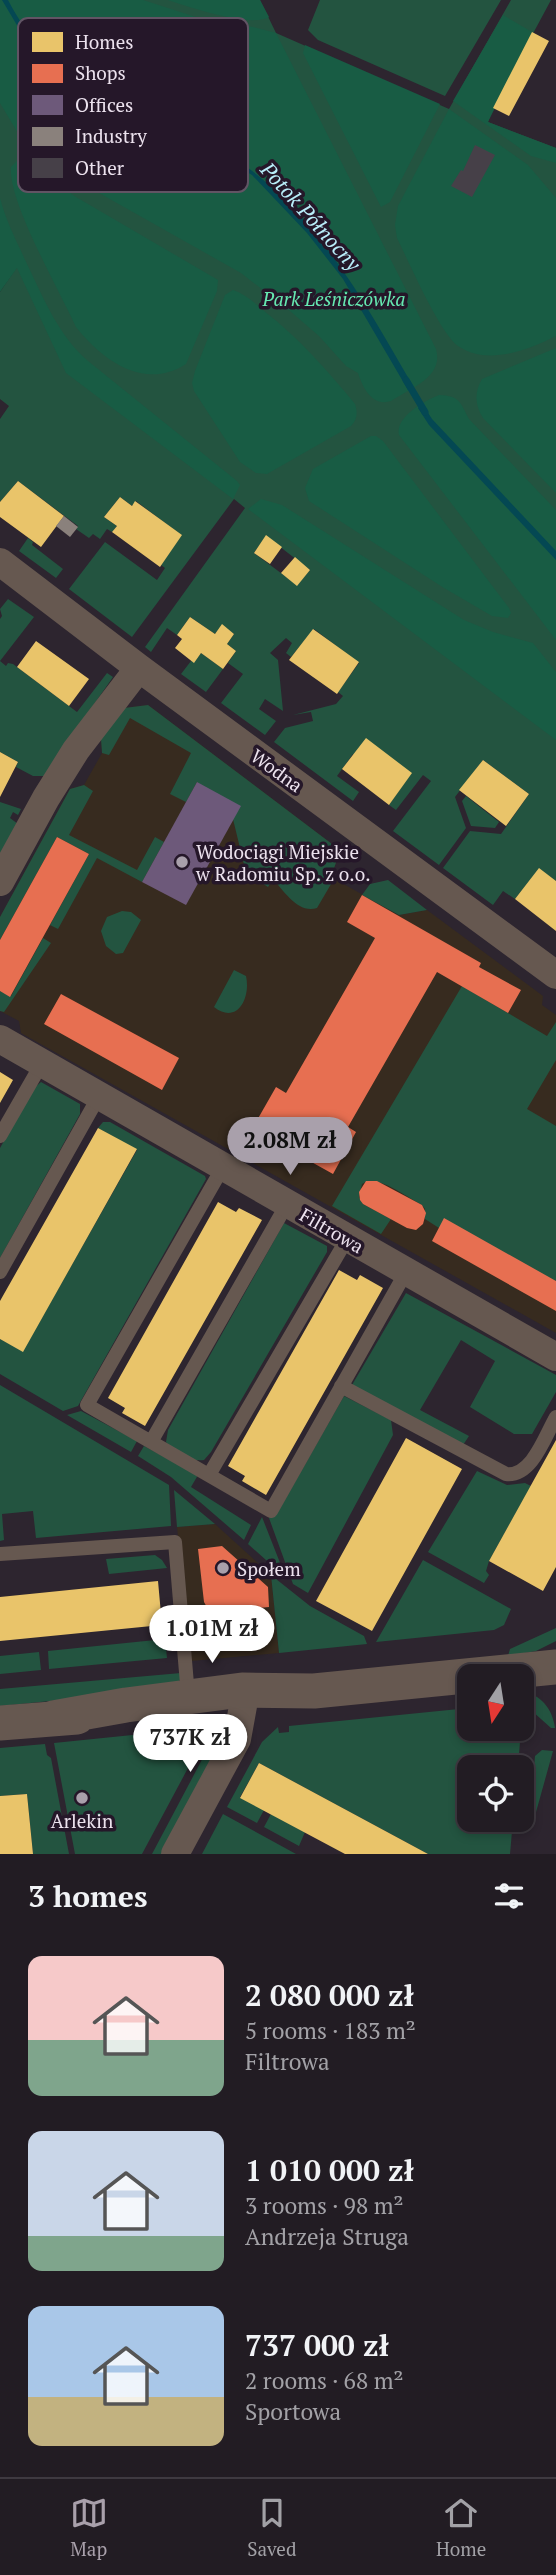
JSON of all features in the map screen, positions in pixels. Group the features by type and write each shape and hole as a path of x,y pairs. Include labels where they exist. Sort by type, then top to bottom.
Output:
{"street":[{"name":"Wodna","path":"0,562 139,668 556,975"},
{"path":"0,883 46,798 76,750 139,668"},
{"name":"Filtrowa","path":"0,1039 556,1357"},
{"path":"0,1723 556,1667"},
{"path":"176,1854 237,1739 243,1698"}],"lane":[{"path":"0,1136 41,1063"},
{"path":"0,1272 99,1096"},
{"path":"223,1167 87,1405 271,1511 406,1272"},
{"path":"151,1442 287,1204"},
{"path":"209,1475 348,1239"},
{"path":"341,1386 506,1474 519,1473 529,1465 556,1417"},
{"path":"0,1554 175,1542 188,1704"}],"shaded area":[{"path":"148,705 332,844 339,854 331,877 399,915 427,910 543,996 542,1005 556,1015 556,1333 21,1033 19,1021 0,1011 0,917 70,789 84,785 102,753 101,739 124,708"},
{"path":"215,1524 271,1575 279,1653 191,1661 177,1527"}],"green space":[{"name":"Park Leśniczówka","path":"0,0 260,0 276,33 449,109 511,0 551,0 488,122 556,148 556,881 539,869 515,899 503,891 493,905 443,868 470,831 501,834 529,794 483,760 455,797 466,828 439,865 393,831 431,781 423,775 396,810 389,805 400,789 353,754 337,776 359,792 353,801 274,742 285,728 313,721 311,712 293,715 336,704 343,696 338,692 359,663 314,629 291,657 286,653 292,643 286,638 270,653 278,660 283,711 265,699 259,709 276,721 265,735 221,703 243,674 228,663 236,651 227,644 234,634 222,625 215,634 190,617 177,635 167,628 151,652 145,647 245,508 234,499 132,637 69,589 105,542 157,580 165,568 161,565 181,535 136,501 132,506 120,497 104,517 117,526 112,532 107,529 100,539 93,534 89,538 76,529 78,526 18,481 0,502 0,419 9,406 0,399 0,292 17,267 0,230","holes":["266,536 310,570 297,585 254,553"]},
{"path":"0,0 143,0 199,18 18,18 18,133 0,103"},
{"path":"168,0 260,0 269,17 249,20"},
{"path":"320,0 501,0 445,96 318,40 308,30"},
{"path":"503,15 532,32 488,122 556,148 556,163 531,156 453,101"},
{"path":"248,26 276,33 436,349 435,367 424,381 391,401 374,399 369,395 358,373 346,366 319,336 241,273 97,192 248,192"},
{"path":"305,45 440,104 390,202 381,207 303,53"},
{"path":"449,109 528,165 556,198 556,336 520,351 482,355 458,346 442,327 397,238 395,225 398,206"},
{"path":"18,161 18,192 69,192 218,280 217,291 186,364 170,372 140,373 111,360 86,339 76,327 36,247 18,202 11,167"},
{"path":"0,198 39,290 68,340 88,361 237,481 240,485 233,499 66,373 17,268 0,292"},
{"path":"233,290 253,302 301,343 356,407 356,419 351,426 267,474 256,473 240,462 194,391 192,383 225,295"},
{"path":"556,348 556,493 483,418 476,399 482,379"},
{"path":"439,395 458,401 469,419 556,510 556,640 399,435 401,422 406,416"},
{"path":"371,436 383,441 509,608 511,613 508,618 492,616 444,588 309,501 305,488 313,469"},
{"path":"261,499 282,505 464,620 493,632 533,643 556,672 556,740 248,509"},
{"path":"28,538 33,542 32,545 63,569 56,578 19,551"},
{"path":"8,599 34,617 0,661 0,609"},
{"path":"201,653 223,669 206,692 181,674"},
{"path":"0,661 6,666 8,663 13,664 77,712 107,673 113,677 44,776 33,776 16,767 18,762 0,752"},
{"path":"148,705 332,844 339,854 331,877 334,879 317,908 298,905 273,879 268,887 246,873 233,819 197,782 186,802 170,794 191,753 130,718 109,755 102,753 101,739 124,708"},
{"path":"84,785 93,791 69,835 137,870 155,837 164,842 142,882 97,858 58,929 50,925 89,854 57,837 0,940 0,917 70,789"},
{"path":"466,796 499,822 495,828 471,826 462,801"},
{"path":"0,802 21,809 18,815 13,812 10,818 18,824 0,857"},
{"path":"388,880 427,910 399,915 362,895 370,884"},
{"path":"122,911 131,912 141,920 123,953 116,954 106,946 101,931 107,917"},
{"path":"43,938 51,943 4,1012 0,1011 0,991 11,996"},
{"path":"234,970 246,976 244,1000 236,1011 222,1012 214,1007"},
{"path":"462,986 547,1036 556,1022 556,1060 527,1109 556,1126 556,1281 439,1228 425,1219 422,1205 384,1184 362,1184 359,1197 363,1204 391,1219 381,1234 332,1206"},
{"path":"41,1082 80,1104 80,1114 0,1258 0,1148 33,1089"},
{"path":"103,1122 110,1122 206,1179 78,1406 63,1411 0,1374 0,1339 23,1351 137,1150 98,1128"},
{"path":"284,1223 327,1246 327,1252 211,1452 204,1460 183,1456 166,1442 168,1430"},
{"path":"406,1293 556,1375 556,1392 532,1434 514,1434 470,1407 495,1361 461,1340 420,1410 469,1436 463,1445 352,1385"},
{"path":"0,1385 169,1485 171,1526 36,1538 33,1511 2,1514 4,1540 0,1541"},
{"path":"344,1396 391,1420 393,1435 308,1593 293,1584 269,1518 279,1510"},
{"path":"81,1411 137,1441 131,1452 67,1415"},
{"path":"144,1446 198,1475 191,1487 251,1525 244,1540 171,1477 138,1456"},
{"path":"477,1471 507,1485 525,1483 531,1486 489,1561 486,1571 489,1575 484,1583 428,1552"},
{"path":"174,1490 215,1524 177,1527"},
{"path":"262,1517 286,1578 248,1544"},
{"path":"155,1555 167,1568 109,1574 106,1559"},
{"path":"423,1560 511,1609 504,1625 494,1630 376,1642"},
{"path":"271,1575 310,1606 364,1636 367,1644 279,1653"},
{"path":"556,1628 556,1641 536,1651 508,1656 510,1649"},
{"path":"165,1639 167,1658 49,1669 48,1651"},
{"path":"39,1652 41,1670 0,1674 0,1656"},
{"path":"181,1673 180,1680 170,1689 0,1706 0,1689"},
{"path":"534,1696 540,1699 551,1714 555,1728 551,1728 534,1713"},
{"path":"457,1709 457,1741 520,1741 519,1755 457,1755 457,1832 512,1832 510,1854 428,1854 259,1763 240,1797 264,1810 257,1823 227,1807 262,1742 278,1727 279,1733 289,1732 289,1726"},
{"path":"191,1729 203,1740 142,1854 75,1854 54,1743"},
{"path":"45,1744 47,1755 51,1758 69,1854 33,1854 27,1794 0,1796 0,1748"},
{"path":"542,1750 553,1751 534,1819 534,1767 535,1756"},
{"path":"206,1752 214,1755 161,1854 152,1854"},
{"path":"223,1814 296,1854 202,1854"},
{"path":"271,1814 305,1832 299,1846 264,1827"}],"water":[{"path":"2,0 8,0 18,18 18,27"},
{"path":"248,168 284,198 333,256 375,320 413,386 408,390 343,279 307,233 248,173"},
{"path":"423,405 432,419 556,551 556,560 429,425 418,408"}],"building: Homes":[{"path":"532,32 549,41 509,116 493,108"},
{"path":"18,481 64,516 41,547 0,517 0,502"},
{"path":"120,497 132,506 135,501 182,535 160,567 112,532 117,526 104,517"},
{"path":"266,535 282,547 270,564 254,553"},
{"path":"295,557 310,570 297,586 281,573"},
{"path":"190,617 215,634 222,624 234,634 227,644 236,651 223,669 201,653 194,663 175,648 182,639 177,635"},
{"path":"313,629 359,662 337,694 289,660"},
{"path":"36,641 89,679 69,706 17,667"},
{"path":"366,738 412,773 389,805 342,769"},
{"path":"0,752 18,762 0,797"},
{"path":"483,760 529,794 506,826 459,790"},
{"path":"539,868 556,881 556,931 515,899"},
{"path":"0,1072 13,1080 0,1103"},
{"path":"98,1128 137,1149 23,1352 0,1339 0,1301"},
{"path":"218,1202 236,1212 239,1208 262,1220 145,1426 122,1413 125,1408 108,1398"},
{"path":"339,1270 357,1280 360,1275 383,1288 266,1495 242,1481 245,1476 228,1466"},
{"path":"406,1438 462,1469 372,1631 316,1601"},
{"path":"556,1440 556,1567 543,1591 489,1561"},
{"path":"158,1581 162,1625 0,1641 0,1597"},
{"path":"259,1763 428,1854 345,1854 240,1798"},
{"path":"27,1794 33,1854 0,1854 0,1796"}],"building: Shops":[{"path":"57,837 89,854 10,997 0,991 0,940"},
{"path":"362,895 481,963 479,967 521,990 508,1013 437,972 348,1127 356,1132 333,1174 252,1129 276,1087 286,1093 375,938 347,922"},
{"path":"61,994 179,1058 162,1090 44,1024"},
{"path":"366,1181 377,1181 422,1205 426,1213 423,1224 416,1230 407,1228 363,1204 359,1192"},
{"path":"444,1218 556,1281 556,1311 432,1241"},
{"name":"Społem","path":"222,1546 268,1587 269,1607 209,1611 204,1602 198,1549"}],"building: Offices":[{"name":"Wodociągi Miejskie w Radomiu Sp. z o.o.","path":"197,782 241,806 186,905 142,882"}],"building: Industry":[{"path":"64,516 78,527 70,537 56,526"}],"building: Other":[{"path":"475,145 495,155 472,197 451,186 461,170 463,171"}],"waterway":[{"name":"Potok Północny","path":"406,380 425,412"}],"place":[{"name":"Wodociągi Miejskie w Radomiu Sp. z o.o.","path":"182,862"},
{"name":"Społem","path":"223,1568"},
{"name":"Arlekin","path":"82,1798"}]}
